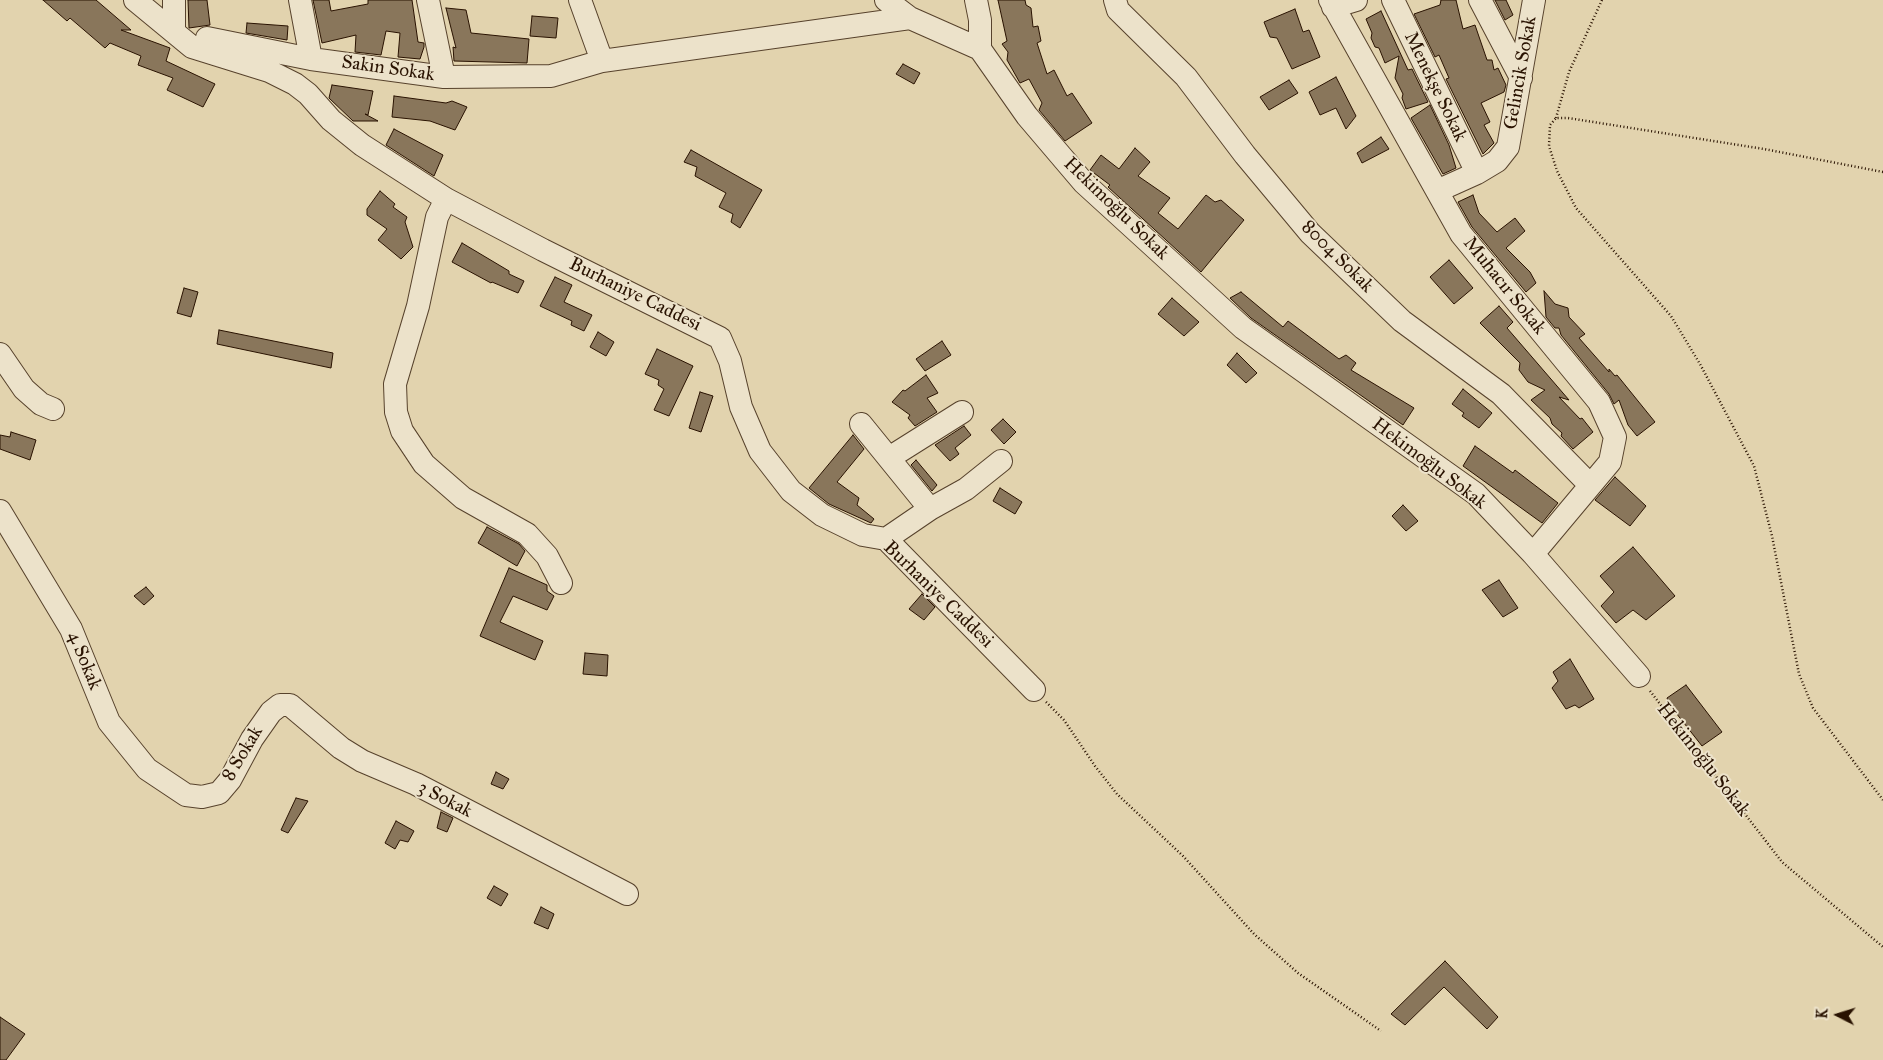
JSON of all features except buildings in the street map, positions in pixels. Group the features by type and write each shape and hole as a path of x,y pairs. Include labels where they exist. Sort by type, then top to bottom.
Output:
{"street":[{"name":"Burhaniye Caddesi","path":"135,0 192,47 269,71 295,84 308,94 331,120 362,145 446,199 543,250 720,338 730,361 741,407 760,450 792,491 822,515 864,535 886,539 1034,690"},
{"path":"174,0 174,32"},
{"path":"300,0 310,59"},
{"path":"428,0 444,77"},
{"path":"580,0 602,61"},
{"path":"886,0 910,18 980,49 980,20 976,0"},
{"name":"8004 Sokak","path":"1115,0 1118,10 1186,76 1245,155 1310,233 1402,321 1501,394 1590,486"},
{"path":"1332,4 1356,0"},
{"name":"Menekşe Sokak","path":"1393,0 1477,173"},
{"path":"1480,0 1521,78"},
{"name":"Gelincik Sokak","path":"1477,173 1497,161 1508,147 1534,0"},
{"name":"Muhacır Sokak","path":"1332,4 1461,234 1599,402 1616,437 1610,462 1533,554"},
{"name":"Sakin Sokak","path":"174,32 310,59 444,77 551,76 602,61 910,18"},
{"name":"Hekimoğlu Sokak","path":"980,49 1027,116 1098,197 1243,328 1476,494 1533,554 1639,676"},
{"path":"1437,191 1477,173"},
{"path":"446,199 436,217 418,306 395,384 396,412 402,431 424,464 463,498 527,534 547,556 561,583"},
{"path":"0,354 24,389 41,404 53,409"},
{"path":"889,458 962,412"},
{"path":"861,424 930,509"},
{"path":"886,539 930,509 966,489 1001,462"},
{"name":"4 Sokak","path":"0,511 71,629 109,722 147,769 186,795"},
{"name":"3 Sokak","path":"270,712 280,705 290,705 341,748 362,761 416,784 627,894"},
{"name":"8 Sokak","path":"186,795 202,797 219,793 230,780 252,739 270,712"}],"path":[{"path":"1602,0 1569,72 1556,118 1550,125 1548,146 1557,171 1576,208 1671,316 1700,364 1754,466 1772,536 1799,674 1813,708 1883,800"},
{"path":"1556,118 1568,118 1764,149 1883,172"},
{"name":"Hekimoğlu Sokak","path":"1639,676 1782,862 1883,947"},
{"path":"1034,690 1064,720 1095,766 1117,794 1183,856 1254,934 1298,973 1381,1031"}]}
